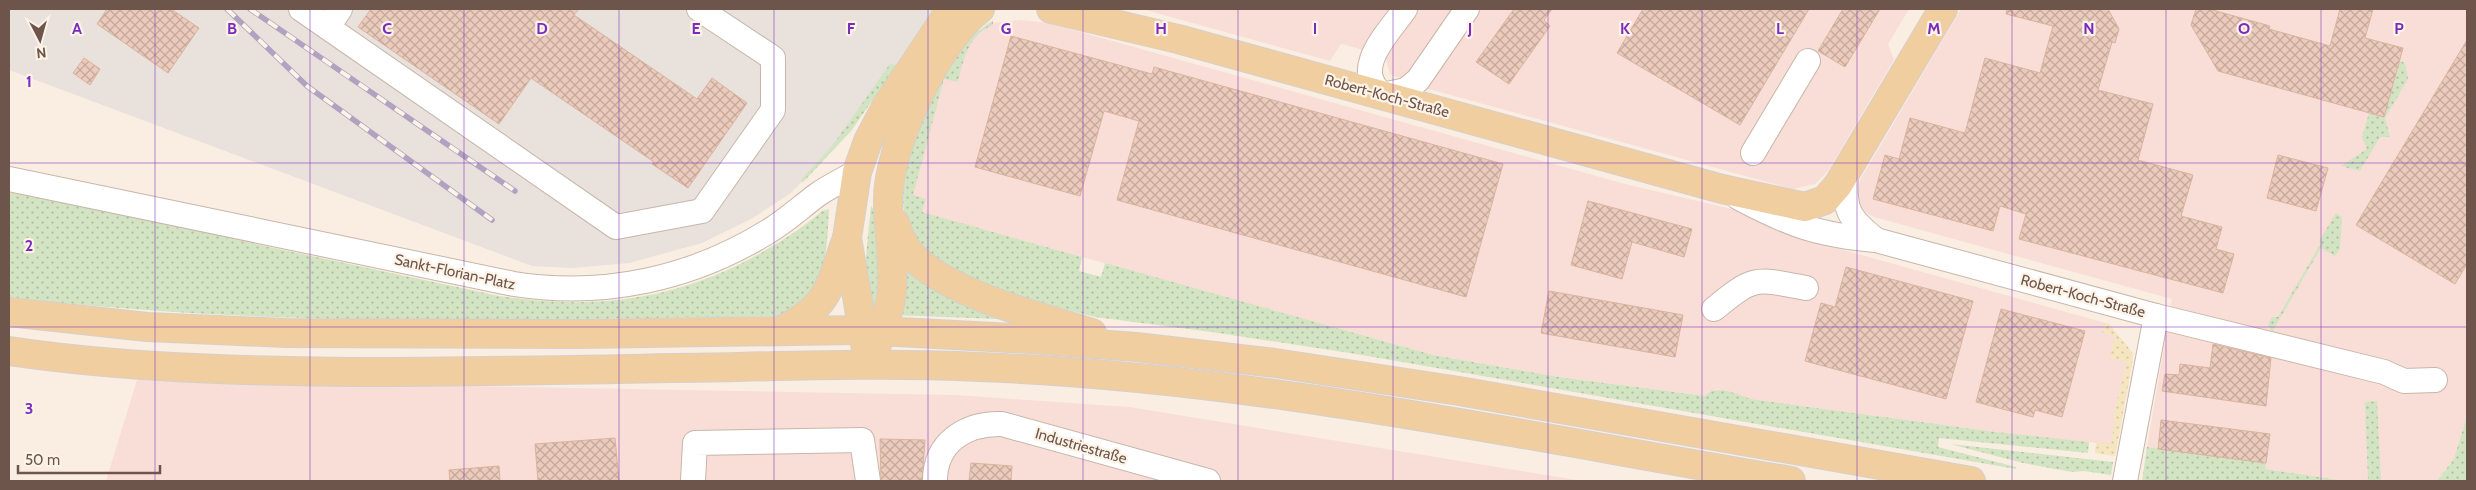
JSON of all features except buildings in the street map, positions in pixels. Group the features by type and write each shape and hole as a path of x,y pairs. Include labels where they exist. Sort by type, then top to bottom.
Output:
{"main road":[{"path":"782,330 803,320 820,304 829,291 848,238 857,172 868,141 887,105 951,9"},
{"path":"871,330 890,307 892,288 888,200 896,150 918,97 952,42 980,9"},
{"name":"Robert-Koch-Straße","path":"1051,9 1178,39 1722,189 1805,206 1824,200 1832,193 1846,173"},
{"path":"1098,9 1178,39"},
{"path":"1846,173 1943,9"},
{"path":"888,200 903,244 914,258 932,272 1008,306 1136,347"},
{"path":"848,238 855,274 871,330 870,365"},
{"path":"9,312 147,327 287,333 578,334 871,330 1136,347 1275,363 1440,388 1971,481"},
{"path":"9,350 49,357 143,365 272,372 463,372 870,365 980,366 1068,372 1226,388 1446,421 1791,481"}],"street":[{"path":"301,9 334,18 616,227 702,211 773,110 773,58 699,9"},
{"path":"1405,9 1375,54 1369,69 1372,84 1383,95 1406,90 1418,80 1467,9"},
{"path":"1753,153 1808,61"},
{"name":"Sankt-Florian-Platz","path":"9,179 514,284 553,289 600,289 656,280 706,263 770,231 819,194 857,172"},
{"name":"Robert-Koch-Straße","path":"1846,173 1847,210 1853,220 1876,240"},
{"name":"Robert-Koch-Straße","path":"1722,189 1789,224 1823,233 1876,240 2156,316 2125,481"},
{"path":"1714,310 1740,288 1759,280 1806,288"},
{"path":"2156,316 2384,372 2404,381 2435,380"},
{"name":"Industriestraße","path":"935,481 940,453 955,437 979,425 1002,424 1208,481"},
{"path":"694,481 695,443 862,440 868,481"}],"shaded area":[{"path":"9,9 933,9 851,131 791,193 751,219 702,243 629,263 572,268 532,266 9,70"},
{"path":"1142,9 1909,9 1888,44 1894,60 1828,171 1815,184 1793,189 1425,88 1390,74 1385,57 1346,45 1341,44 1330,61"},
{"path":"1961,9 2467,9 2467,415 2454,459 2437,481 2346,481 2265,469 2265,463 2147,447 2172,299 1874,217 1862,210 1857,194 1860,180"},
{"path":"1020,20 1048,23 1625,184 1766,217 1768,225 1790,235 2109,324 2132,352 2133,358 2115,456 2095,453 2096,443 1996,432 1751,399 1717,389 1708,392 1705,396 1559,377 1433,355 903,207 947,69 986,24 993,21 993,23"},
{"path":"137,380 955,395 1129,407 1583,481 106,481"}],"green space":[{"path":"993,21 993,25 978,35 968,49 958,82 944,79 913,195 926,199 922,212 1082,257 1079,271 1101,277 1105,263 1433,355 1559,377 1705,396 1714,390 1720,390 1751,399 1996,432 2089,442 2088,453 1939,438 1938,447 2016,467 2016,469 1356,354 1212,332 1095,317 1028,300 954,272 920,247 904,214 902,188 922,115 947,69 972,35"},
{"path":"2400,61 2405,63 2408,79 2385,118 2390,137 2380,137 2360,171 2341,166 2367,149 2362,137 2369,113 2384,117"},
{"path":"890,64 897,65 851,131 803,182 801,180 832,146"},
{"path":"9,193 26,195 499,296 569,302 637,297 702,280 734,267 766,250 795,232 822,211 829,209 824,260 816,285 801,304 780,316 394,320 201,314 9,297"},
{"path":"871,206 875,210 884,282 874,312 867,286 866,273"},
{"path":"2336,213 2342,217 2340,249 2335,256 2321,248 2272,332 2268,325 2272,317 2278,317 2321,243 2319,241"},
{"path":"895,249 1023,320 894,315"},
{"path":"2377,401 2381,481 2368,481 2365,402"},
{"path":"2467,415 2467,481 2437,481 2454,459"},
{"path":"1950,444 2113,462 2111,475 2084,471 2072,472 2023,463"},
{"path":"2147,447 2266,463 2265,469 2346,481 2142,481"}],"sand":[{"path":"2104,323 2109,324 2132,352 2133,358 2115,456 2095,453 2096,443 2111,444 2115,419 2113,418 2127,362 2110,357 2115,336 2102,332"}],"railway":[{"path":"227,9 307,86 492,220"},
{"path":"250,9 515,191"}]}
